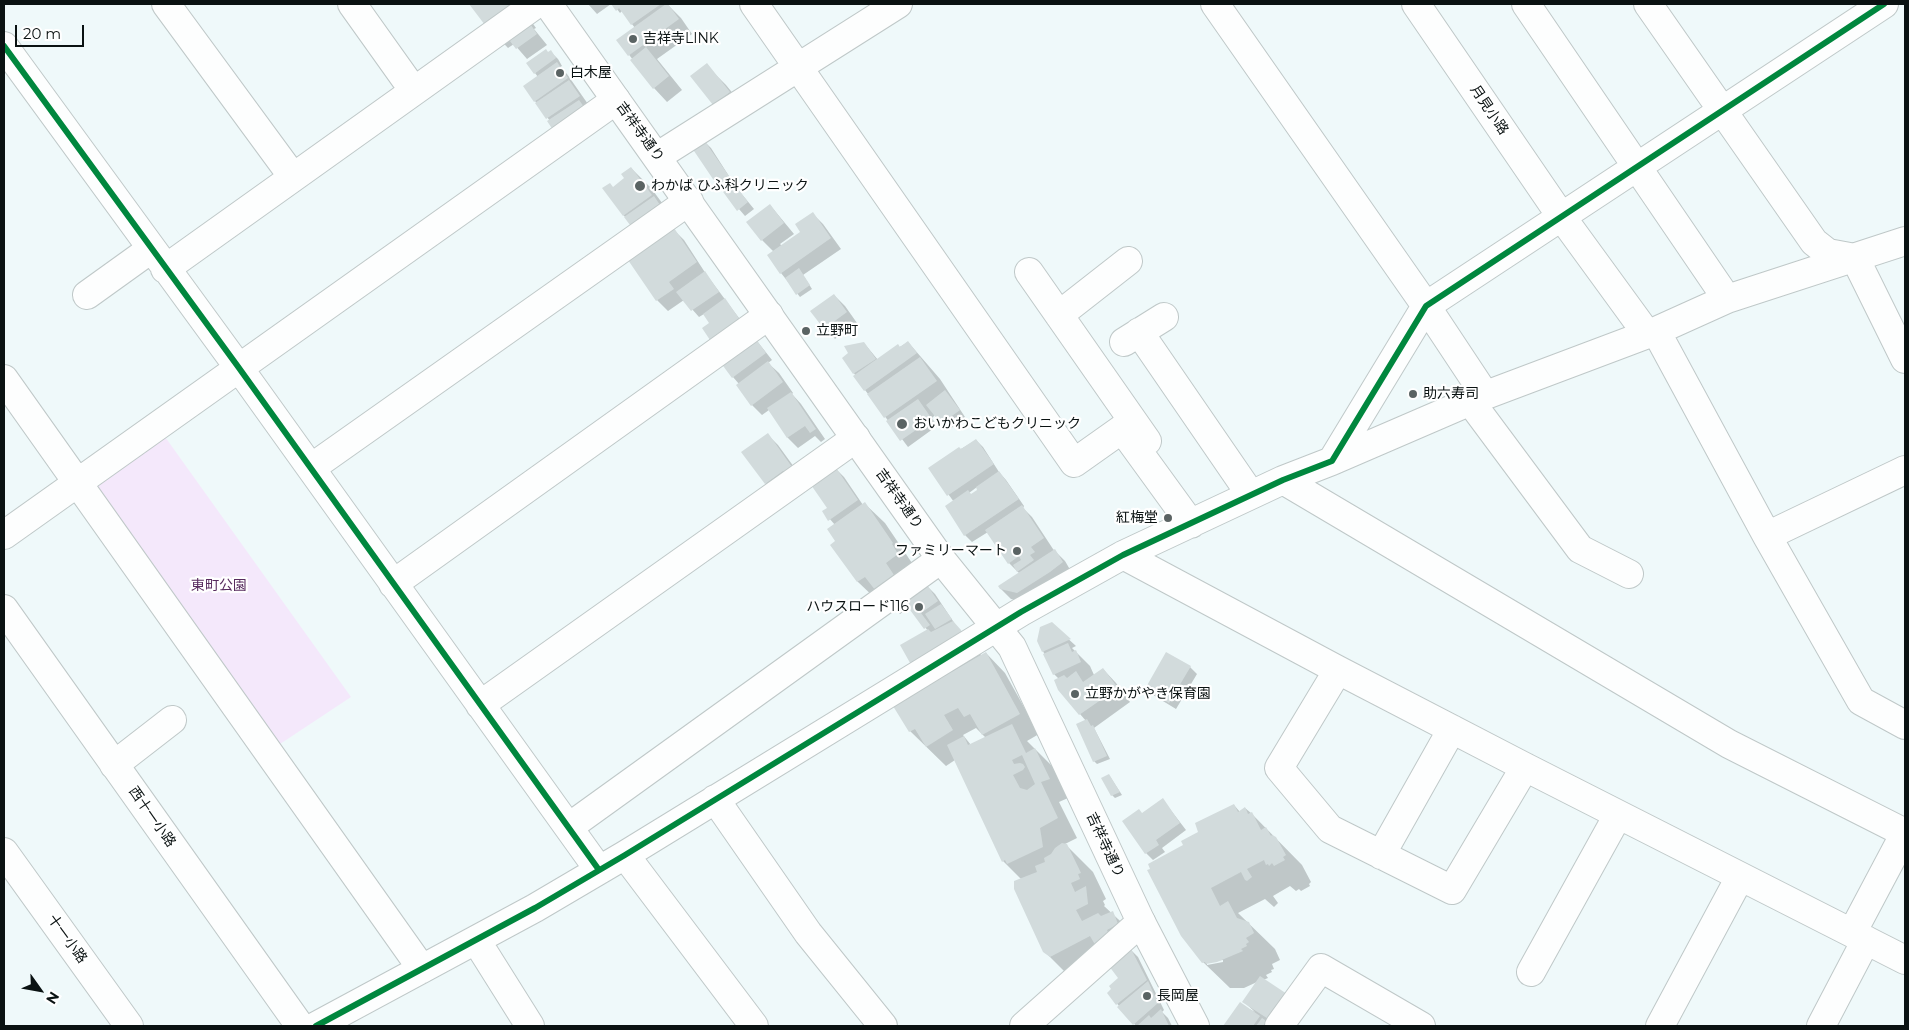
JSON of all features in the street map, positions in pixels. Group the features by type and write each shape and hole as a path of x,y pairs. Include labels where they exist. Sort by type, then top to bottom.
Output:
{"street":[{"path":"166,4 293,177"},
{"path":"352,4 414,91"},
{"path":"87,295 158,259 293,177 536,4"},
{"name":"吉祥寺通り","path":"548,4 658,156 941,559 1012,647 1142,922 1195,1026"},
{"path":"754,4 1074,463 1122,429 1196,521"},
{"path":"658,156 800,68 898,4"},
{"path":"1215,4 1426,306 1477,398 1580,549 1629,574"},
{"name":"月見小路","path":"1416,4 1561,216 1651,333 1862,701 1905,725"},
{"path":"1526,4 1727,299"},
{"path":"1648,4 1814,242 1828,253 1855,258"},
{"path":"1332,461 1426,306 1884,4"},
{"path":"4,46 239,368 599,870"},
{"path":"4,535 616,100"},
{"path":"311,468 689,201"},
{"path":"332,1023 422,969 535,908 625,855 1022,612 1123,555 1283,480 1332,461 1477,398 1651,333 1727,299 1905,241"},
{"path":"1855,258 1905,359"},
{"path":"1059,315 1128,261"},
{"path":"1029,272 1196,521"},
{"path":"393,584 769,314"},
{"path":"1164,316 1131,337 1251,495"},
{"path":"4,379 422,969"},
{"path":"480,705 856,438"},
{"path":"1767,536 1905,470"},
{"path":"1283,480 1729,744 1904,833 1821,1026"},
{"path":"1123,555 1525,767 1905,960"},
{"path":"569,827 941,559"},
{"name":"西十一小路","path":"4,608 300,1026"},
{"path":"1338,670 1278,768 1330,829 1452,890 1525,767"},
{"path":"114,765 172,720"},
{"path":"1381,855 1452,729"},
{"path":"715,799 808,933 883,1026"},
{"path":"1531,972 1618,815"},
{"name":"十一小路","path":"4,852 129,1026"},
{"path":"625,855 754,1026"},
{"path":"1660,1026 1740,877"},
{"path":"1024,1026 1142,922"},
{"path":"476,940 530,1026"},
{"path":"1279,1026 1321,968 1421,1026"}],"green space":[{"name":"東町公園","path":"158,427 351,697 280,744 87,475"}],"building":[{"path":"469,4 515,4 488,29"},
{"path":"611,4 661,4 631,25 619,8 616,11"},
{"path":"668,4 679,19 628,56 616,40"},
{"path":"529,22 537,34 516,49 507,37"},
{"path":"646,47 669,76 653,89 630,60"},
{"path":"546,49 548,52 551,50 556,58 534,74 526,63"},
{"path":"557,62 568,78 534,102 523,86"},
{"path":"707,63 730,92 713,105 690,76"},
{"path":"569,80 580,96 546,119 535,103"},
{"path":"579,100 587,111 555,133 547,121"},
{"path":"704,140 731,179 719,188 692,148"},
{"path":"631,167 652,195 623,216 602,188 610,183 613,187 624,178 621,174"},
{"path":"732,181 748,202 737,211 721,189"},
{"path":"654,196 662,208 633,229 624,217"},
{"path":"770,204 784,223 761,241 746,222"},
{"path":"813,212 831,238 780,274 767,255 800,232 795,224"},
{"path":"674,228 697,262 669,282 674,289 656,301 628,260"},
{"path":"799,268 810,285 796,295 785,278"},
{"path":"705,271 719,292 691,311 676,292"},
{"path":"834,294 847,312 824,329 810,311"},
{"path":"725,298 742,323 712,343 702,328 709,323 703,314"},
{"path":"753,335 766,353 732,378 718,359"},
{"path":"908,341 917,353 864,391 853,376 898,344 900,347"},
{"path":"864,342 876,359 853,374 842,358 848,353 844,346"},
{"path":"920,357 937,381 884,418 867,394"},
{"path":"768,361 783,382 751,406 736,385"},
{"path":"945,390 960,410 941,424 926,405"},
{"path":"791,392 816,429 810,433 805,426 787,438 767,408"},
{"path":"918,399 932,419 900,441 886,421"},
{"path":"768,433 792,467 788,472 783,471 765,484 741,452"},
{"path":"976,439 994,464 947,496 928,468 959,447 961,449"},
{"path":"834,465 858,500 828,521 822,511 827,508 809,482"},
{"path":"999,471 1019,499 964,536 945,506 968,490 971,494 977,490 976,487"},
{"path":"865,502 893,543 898,554 886,563 896,578 879,595 865,577 857,582 830,545 835,541 827,529"},
{"path":"1022,505 1044,538 1031,547 1035,552 1030,555 1034,560 1017,572 1013,565 1021,560 1019,556 1008,564 985,530"},
{"path":"1055,549 1063,562 1050,572 1017,593 1000,589 998,586"},
{"name":"ハウスロード116","path":"925,582 938,601 921,613 930,625 924,629 902,599"},
{"path":"941,604 952,619 935,629 925,614"},
{"path":"953,621 961,630 964,640 914,670 900,645 928,629 931,632"},
{"path":"1052,622 1071,639 1042,652 1037,641 1040,627"},
{"path":"1068,643 1072,652 1076,650 1081,662 1053,675 1043,654"},
{"path":"986,652 1020,714 982,735 970,714 964,717 958,708 944,715 953,730 926,747 915,729 909,732 893,706"},
{"path":"1166,652 1191,666 1169,703 1145,689"},
{"path":"1103,668 1118,688 1079,715 1058,690 1054,680 1064,675 1067,678 1076,671 1083,682"},
{"path":"1087,719 1091,726 1093,725 1107,756 1093,762 1076,724"},
{"path":"1012,724 1026,753 1035,748 1050,779 1041,782 1058,818 1040,828 1043,847 1007,864 1005,860 1002,862 947,745 964,736 968,745","holes":["1022,755 1035,784 1027,790 1020,788 1013,775 1025,767 1020,763 1014,764 1012,760"]},
{"path":"1109,774 1120,792 1111,796 1101,778"},
{"path":"1163,798 1180,823 1156,840 1159,845 1145,854 1122,821 1139,809 1142,813"},
{"path":"1234,804 1238,812 1245,807 1248,814 1252,812 1261,830 1266,827 1271,836 1276,837 1286,855 1283,857 1285,860 1274,866 1272,863 1269,866 1268,864 1266,865 1264,860 1247,869 1252,877 1247,881 1241,872 1211,888 1220,906 1228,901 1237,918 1249,922 1254,933 1246,938 1249,942 1246,944 1247,946 1241,949 1243,951 1217,962 1206,964 1205,962 1202,963 1181,936 1147,870 1150,869 1148,864 1183,845 1181,841 1198,832 1195,823"},
{"path":"1062,843 1067,844 1081,873 1078,874 1080,879 1071,883 1075,892 1086,886 1088,904 1076,910 1082,921 1098,913 1101,916 1113,911 1118,924 1107,930 1109,935 1097,948 1090,936 1050,957 1043,952 1014,889 1014,881 1037,872 1035,866 1045,862 1044,858"},
{"path":"1131,949 1147,980 1116,1005 1107,993 1111,989 1109,986 1118,978 1109,966"},
{"path":"1260,976 1290,996 1273,1022 1242,1002"},
{"path":"1148,981 1158,1003 1133,1025 1117,1007"},
{"path":"1240,1002 1260,1016 1253,1026 1223,1026"},
{"path":"1161,1009 1169,1026 1137,1026 1149,1015 1151,1018"},
{"path":"1262,1018 1271,1024 1270,1026 1256,1026"}],"cycle path":[{"path":"316,1026 535,908 625,855 1021,612 1123,555 1283,480 1332,461 1426,306 1884,4"},
{"path":"4,46 239,368 599,870"}],"place":[{"name":"吉祥寺LINK","path":"633,39"},
{"name":"白木屋","path":"560,73"},
{"name":"わかば ひふ科クリニック","path":"640,186"},
{"name":"立野町","path":"806,331"},
{"name":"助六寿司","path":"1413,394"},
{"name":"おいかわこどもクリニック","path":"902,424"},
{"name":"紅梅堂","path":"1168,518"},
{"name":"ファミリーマート","path":"1017,551"},
{"name":"ハウスロード116","path":"919,607"},
{"name":"立野かがやき保育園","path":"1075,694"},
{"name":"長岡屋","path":"1147,996"}]}
